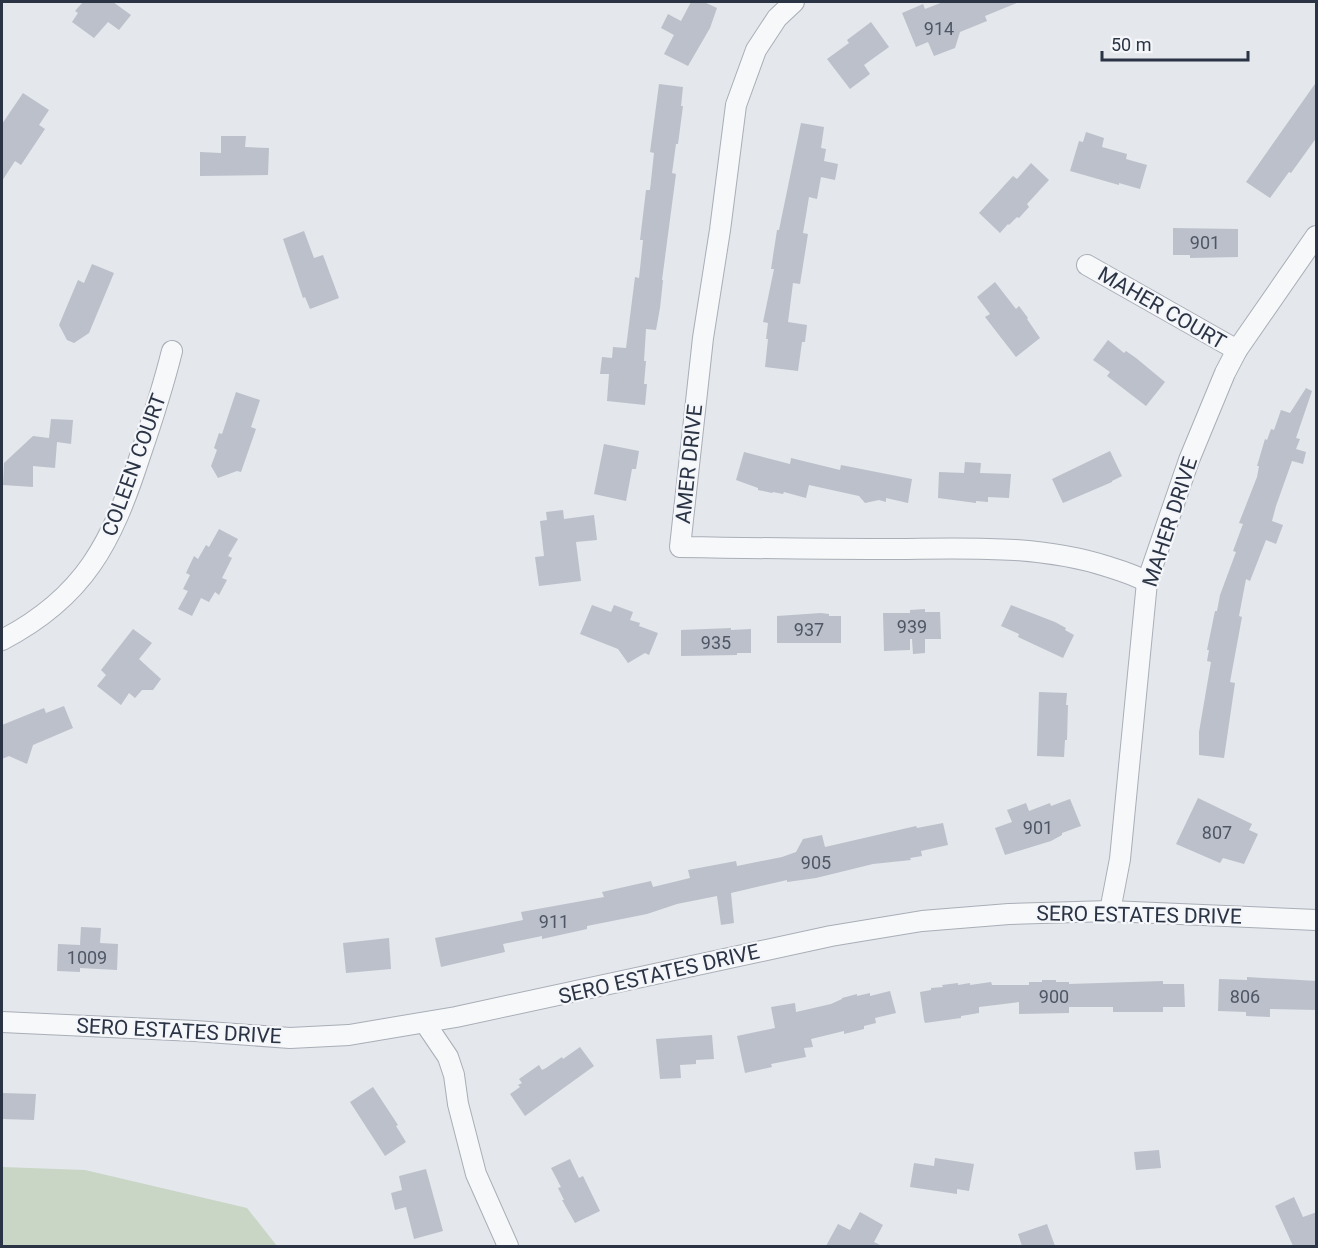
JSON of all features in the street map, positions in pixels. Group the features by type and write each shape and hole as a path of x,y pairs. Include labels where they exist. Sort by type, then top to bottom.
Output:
{"street":[{"name":"AMER DRIVE","path":"795,2 777,18 756,50 736,105 703,338 680,547 985,548 1061,555 1090,561 1137,576 1147,582"},
{"name":"MAHER DRIVE","path":"1110,911 1120,859 1147,582 1189,460 1225,373 1237,350 1317,236"},
{"name":"MAHER COURT","path":"1087,265 1237,350"},
{"name":"COLEEN COURT","path":"2,640 42,616 71,591 90,568 106,543 122,509 163,387 172,351"},
{"name":"SERO ESTATES DRIVE","path":"2,1022 290,1038 349,1035 504,1008 842,934 922,921 1110,911 1317,920"},
{"path":"425,1023 448,1057 476,1174 508,1246"}],"green space":[{"path":"2,1167 85,1170 247,1208 277,1246 2,1246"}],"building":[{"path":"83,2 113,2 131,15 119,30 108,22 94,38 72,22 78,13 75,11"},
{"path":"691,2 704,2 717,8 710,28 688,66 664,54 674,35 661,28 668,14 681,21"},
{"path":"943,2 1019,2 985,16 987,21 960,32 955,48 934,56 928,42 916,47 902,13 923,4 925,9"},
{"path":"871,22 889,47 864,65 870,74 850,89 827,59 849,43 847,40"},
{"path":"1317,81 1317,137 1270,198 1246,182"},
{"path":"659,84 683,87 681,106 683,106 672,173 676,174 660,308 656,330 646,329 645,405 607,401 609,374 600,374 602,357 612,358 613,347 626,348 635,277 639,278 643,240 640,240 646,190 650,190 654,153 650,152"},
{"path":"23,93 49,110 39,125 45,129 21,165 15,161 2,181 2,124"},
{"path":"801,123 824,127 821,148 826,149 824,161 838,164 835,180 821,177 817,199 809,197 803,233 808,234 800,284 793,283 788,322 807,325 798,371 765,367 768,323 763,322 774,269 771,269 777,230 779,230"},
{"path":"1086,132 1104,138 1102,147 1127,154 1126,159 1147,165 1140,189 1070,171 1079,141 1083,142"},
{"path":"221,136 246,136 245,147 269,148 268,175 200,176 200,152 221,153"},
{"path":"1031,163 1049,180 1027,204 1029,207 1019,218 1017,217 1008,224 1000,233 979,213 1013,176 1017,179"},
{"path":"1173,228 1238,229 1238,257 1190,258 1190,255 1173,255"},
{"path":"304,231 314,258 323,255 339,298 310,309 305,297 303,298 283,239"},
{"path":"92,264 114,273 89,333 74,343 67,340 59,325 78,280 84,283"},
{"path":"995,282 1016,309 1019,306 1040,338 1016,357 985,317 990,314 977,297"},
{"path":"1108,340 1124,353 1126,351 1136,358 1165,382 1146,406 1107,376 1110,372 1093,360"},
{"path":"1306,388 1312,391 1296,438 1300,439 1296,449 1306,452 1303,464 1292,461 1276,506 1272,521 1283,525 1276,544 1266,540 1250,581 1246,579 1239,616 1242,617 1230,682 1235,683 1224,758 1199,755 1199,732 1211,662 1207,661 1209,650 1207,650 1215,611 1217,611 1220,595 1236,552 1233,551 1243,524 1239,523 1257,477 1259,466 1257,466 1265,439 1267,440 1271,429 1274,430 1281,410 1290,413"},
{"path":"236,392 260,400 251,427 256,429 241,472 237,471 218,478 211,466 217,450 214,448 219,433 222,434"},
{"path":"51,419 73,420 71,444 57,442 55,468 33,466 33,487 3,485 4,463 33,436 49,438"},
{"path":"604,444 639,451 636,469 632,469 626,501 594,494"},
{"path":"1110,451 1122,476 1063,503 1052,479"},
{"path":"744,452 790,464 791,458 840,470 841,465 912,479 908,503 886,498 886,502 879,500 865,503 859,496 809,485 806,498 784,492 783,494 758,490 758,488 736,480"},
{"path":"965,462 981,463 980,473 1011,474 1009,498 988,497 988,502 976,501 976,503 938,498 939,472 964,473"},
{"path":"563,510 564,519 594,515 597,540 576,542 581,581 539,586 535,557 544,556 540,521 547,520 546,512"},
{"path":"219,529 238,539 228,556 232,558 222,578 227,580 219,595 215,592 209,602 201,598 192,616 178,609 188,591 183,589 190,575 186,573 194,556 198,559 206,545 209,547"},
{"path":"592,605 611,612 614,605 633,612 630,620 658,633 649,655 645,653 628,663 618,649 580,634"},
{"path":"1011,605 1055,622 1074,635 1063,658 1018,637 1019,634 1001,626"},
{"path":"925,609 925,612 940,612 941,639 925,639 925,653 913,654 912,639 910,639 910,650 884,651 883,613 910,613 910,610"},
{"path":"821,613 841,616 841,643 777,643 777,616"},
{"path":"731,628 731,630 751,629 751,653 681,656 681,630"},
{"path":"133,629 152,643 139,659 161,679 153,690 142,690 135,698 129,693 121,705 97,686 106,675 101,670"},
{"path":"1039,692 1067,693 1067,740 1065,740 1064,757 1037,756"},
{"path":"64,706 73,728 33,745 27,764 9,756 2,759 2,725 44,708 46,713"},
{"path":"1198,798 1252,824 1249,830 1258,834 1244,864 1223,858 1220,863 1176,844"},
{"path":"1070,799 1081,826 1062,833 1051,841 1005,855 995,828 1012,822 1007,810 1026,803 1029,811"},
{"path":"943,823 948,845 921,851 922,856 910,858 911,860 873,864 816,878 787,882 787,880 731,893 734,923 721,925 717,896 587,926 587,929 542,939 542,936 503,944 505,952 441,967 435,938 523,920 521,912 604,897 602,892 651,881 653,887 690,878 688,870 736,861 737,866 782,857 796,852 803,839 822,835 825,847 916,826 917,828"},
{"path":"81,927 101,928 100,943 118,944 117,970 80,968 80,972 57,971 58,944 80,945"},
{"path":"389,938 391,969 346,973 343,943"},
{"path":"1247,977 1317,981 1317,1010 1270,1009 1270,1017 1246,1016 1246,1012 1218,1011 1219,979 1247,980"},
{"path":"1042,980 1056,980 1056,982 1069,982 1069,984 1163,981 1163,984 1184,984 1185,1007 1163,1007 1163,1012 1113,1012 1113,1007 1069,1007 1069,1013 1019,1014 1019,1002 979,1007 979,1013 925,1023 920,992 958,983 958,985 991,982 992,985 1029,985 1029,982 1042,982"},
{"path":"890,991 896,1013 875,1018 876,1023 864,1026 864,1029 811,1039 813,1047 804,1048 806,1057 771,1064 772,1067 745,1073 737,1036 775,1028 771,1007 795,1003 796,1012 831,1004 857,994 857,996 870,993 870,996"},
{"path":"712,1035 714,1059 696,1060 696,1064 680,1065 681,1078 660,1079 656,1039"},
{"path":"580,1047 594,1066 525,1116 510,1094 520,1087 518,1085 522,1083 519,1079 539,1065 542,1070"},
{"path":"373,1087 398,1125 396,1126 406,1142 385,1156 350,1102"},
{"path":"2,1093 36,1094 34,1120 2,1119"},
{"path":"1159,1150 1161,1168 1136,1170 1134,1152"},
{"path":"935,1158 974,1164 969,1191 957,1189 957,1194 910,1187 914,1163 934,1166"},
{"path":"570,1159 579,1178 583,1176 600,1211 575,1223 562,1200 564,1200 558,1188 561,1187 551,1168"},
{"path":"426,1169 443,1231 414,1239 406,1207 395,1210 391,1193 402,1190 399,1176"},
{"path":"1294,1197 1303,1217 1317,1212 1317,1246 1293,1246 1275,1206"},
{"path":"860,1212 883,1225 874,1242 882,1246 826,1246 838,1224 850,1230"},
{"path":"1047,1224 1055,1246 1022,1246 1018,1234"}]}
